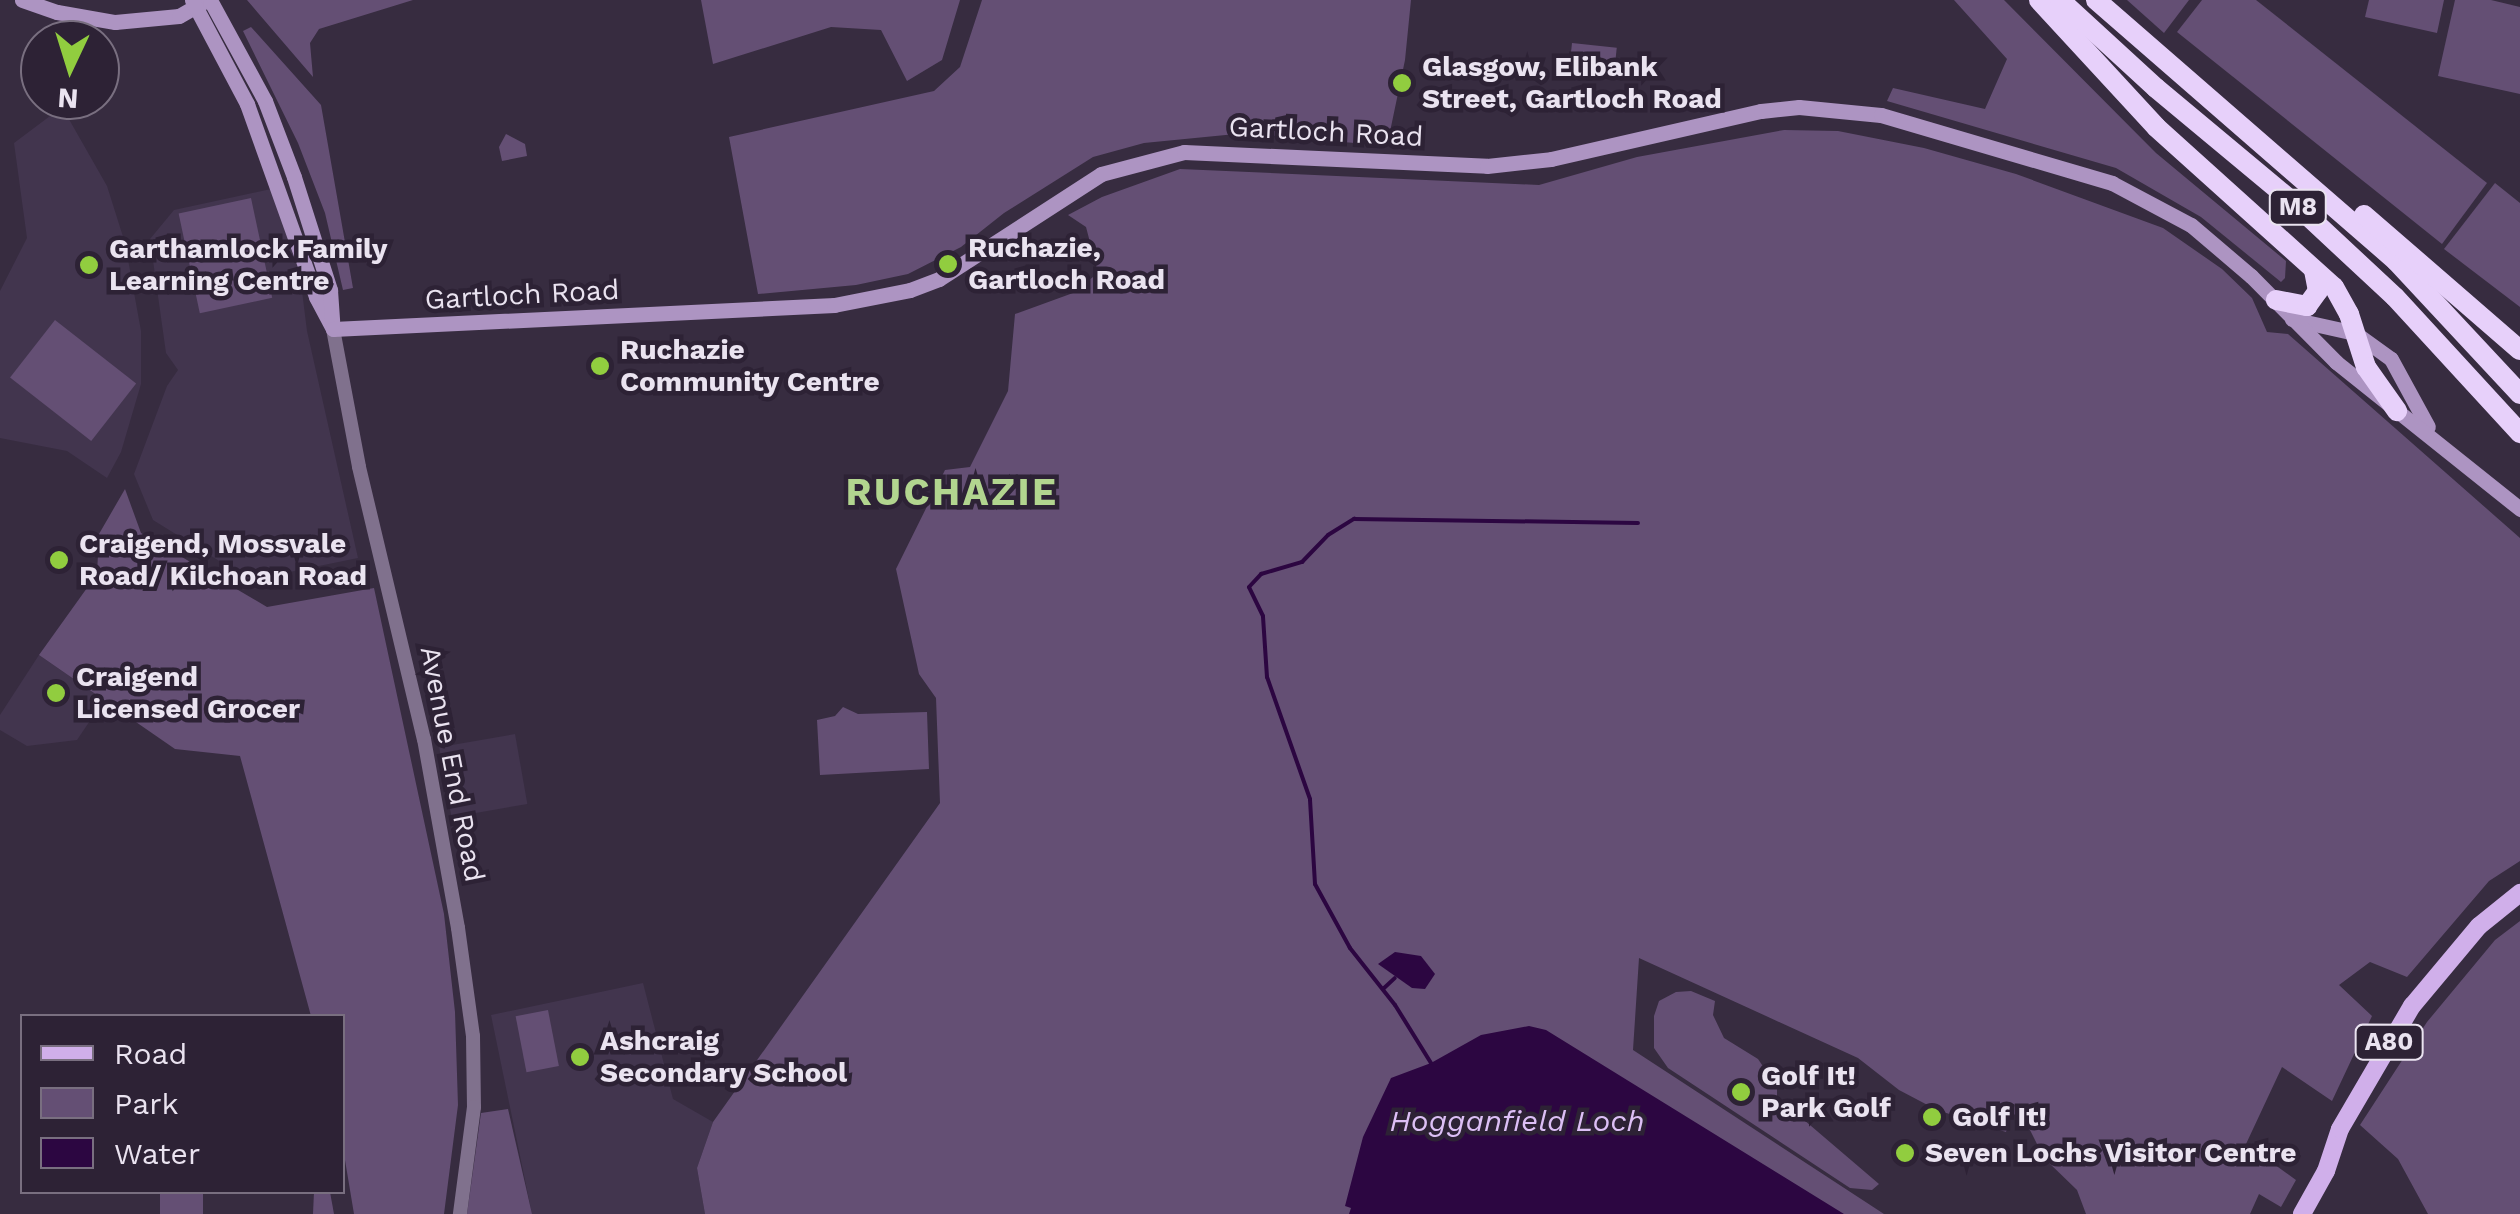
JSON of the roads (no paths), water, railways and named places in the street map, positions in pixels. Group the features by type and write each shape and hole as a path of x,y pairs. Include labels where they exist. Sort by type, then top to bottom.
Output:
{"highway":[{"path":"2039,0 2156,127 2334,287 2366,367 2396,411"},
{"name":"M8","path":"2060,0 2156,88 2294,202 2395,297 2520,432"},
{"name":"M8","path":"2096,0 2281,156 2396,261 2520,394"},
{"path":"2281,156 2375,223 2520,350"},
{"path":"2276,300 2307,306 2318,291 2314,270"}],"main road":[{"path":"22,0 57,12 114,22 179,16 201,1 246,104 333,329"},
{"name":"Gartloch Road","path":"333,329 834,305 910,290 939,279 1100,174 1184,152 1487,166 1552,159 1761,110 1799,107 1881,115 2112,183 2191,225 2396,411 2520,509"},
{"name":"Gartloch Road","path":"2290,318 2354,333 2391,359 2418,415 2444,446"},
{"name":"A80","path":"2302,1214 2326,1171 2340,1128 2412,1006 2479,926 2520,893"}],"street":[{"name":"Avenue End Road","path":"333,329 359,467 424,739 458,928 472,1036 474,1107 460,1214"}],"water":[{"path":"1395,952 1421,956 1435,974 1425,989 1412,988 1378,964"},
{"name":"Hogganfield Loch","path":"1529,1026 1546,1030 1844,1214 1349,1214 1351,1208 1345,1206 1363,1137 1391,1078 1431,1063 1481,1035"}],"waterway":[{"path":"1431,1063 1395,1005 1350,948 1315,884 1310,799 1267,677 1263,616 1249,587 1261,574 1302,562 1328,535 1354,519 1638,523"},
{"path":"1383,989 1395,978"}],"place":[{"name":"Glasgow, Elibank Street, Gartloch Road","path":"1402,83"},
{"name":"Ruchazie, Gartloch Road","path":"948,264"},
{"name":"Garthamlock Family Learning Centre","path":"89,265"},
{"name":"Ruchazie Community Centre","path":"600,366"},
{"name":"Craigend, Mossvale Road/ Kilchoan Road","path":"59,560"},
{"name":"Craigend Licensed Grocer","path":"56,693"},
{"name":"Ashcraig Secondary School","path":"580,1057"},
{"name":"Golf It! Park Golf","path":"1741,1092"},
{"name":"Golf It!","path":"1932,1117"},
{"name":"Seven Lochs Visitor Centre","path":"1905,1153"}],"district":[{"name":"RUCHAZIE","path":"952,493"}]}
